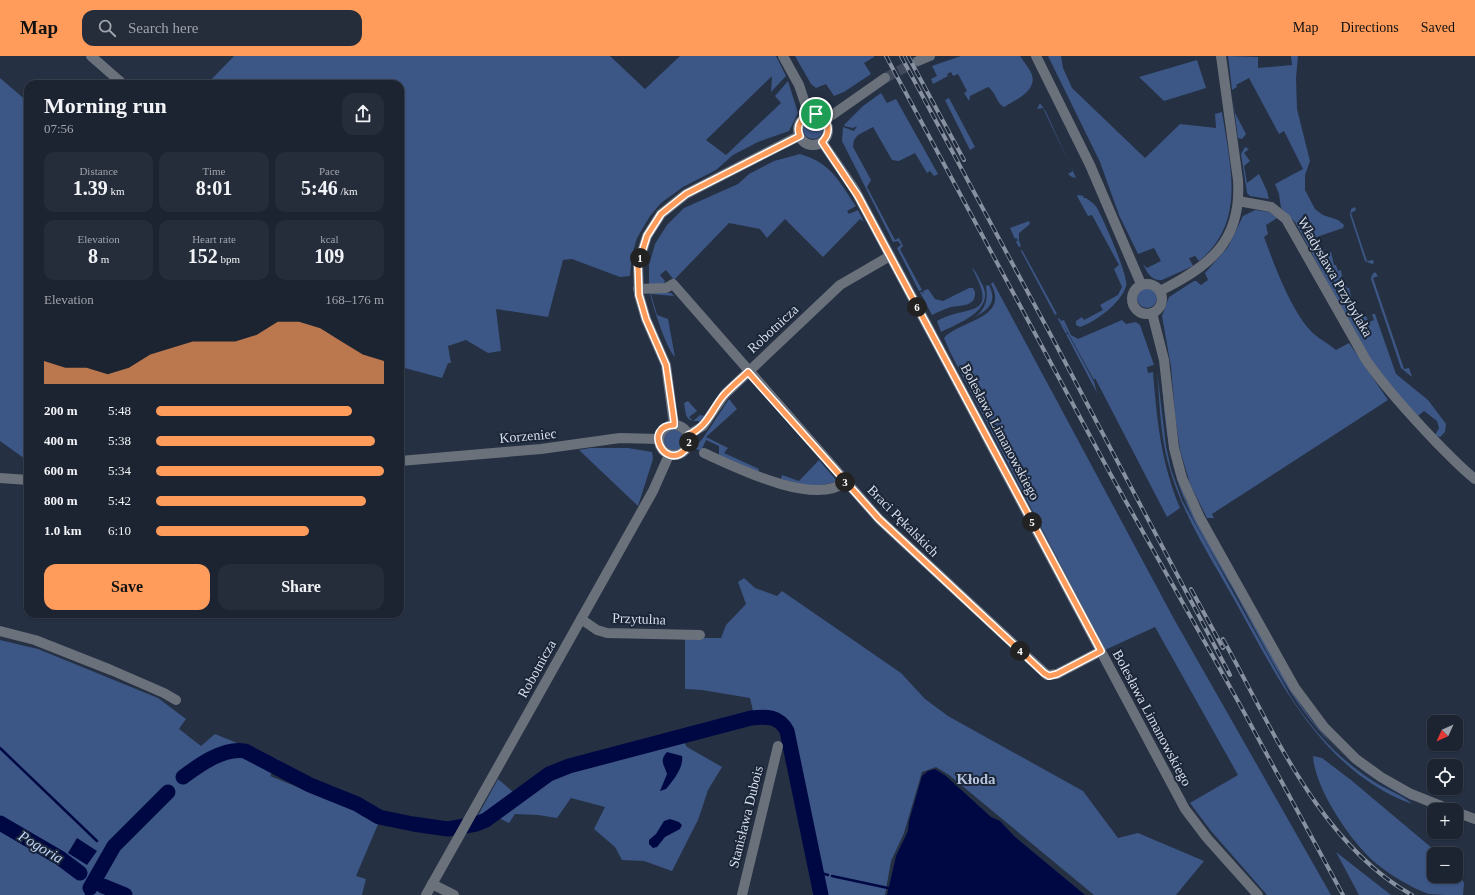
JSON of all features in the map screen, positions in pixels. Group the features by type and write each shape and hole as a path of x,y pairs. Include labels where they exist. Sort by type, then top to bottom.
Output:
{"street":[{"path":"91,56 118,80"},
{"path":"783,56 799,85 809,115"},
{"path":"918,61 930,56"},
{"path":"1036,56 1093,170 1141,284"},
{"path":"1160,291 1193,274 1217,253 1232,229 1238,201 1238,180 1221,56"},
{"path":"825,120 885,78"},
{"path":"809,115 818,115 825,120 828,125 828,133 822,142 817,144 809,144 803,141 798,130 799,124 803,118 809,115"},
{"path":"674,425 666,365 645,317 638,289 638,271 643,246 652,227 668,208 696,188 800,136"},
{"name":"Bolesława Limanowskiego","path":"822,142 855,190 1190,817 1258,895"},
{"name":"Władysława Przybylaka","path":"1238,201 1271,208 1286,219 1366,360 1379,378 1411,416 1475,479"},
{"name":"Robotnicza","path":"688,435 697,431 706,423 723,397 841,284 890,256"},
{"name":"Braci Pękalskich","path":"638,289 666,288 673,284 845,482 895,535 1047,675 1057,674 1101,651"},
{"path":"1141,284 1152,284 1160,291 1162,299 1161,305 1152,313 1140,312 1133,305 1133,292 1141,284"},
{"path":"1152,313 1164,360 1174,448 1186,489 1200,518 1295,688 1324,727 1360,762 1402,789 1435,803"},
{"path":"674,425 682,427 688,435 689,442 685,450 679,454 669,455 661,449 658,439 661,432 665,428 674,425"},
{"name":"Korzeniec","path":"404,461 542,449 620,438 658,439"},
{"path":"704,453 752,474 807,490 833,488 845,482"},
{"name":"Robotnicza","path":"426,895 653,491 669,455"},
{"path":"0,478 24,480"},
{"name":"Przytulna","path":"581,619 597,630 607,633 700,635"},
{"path":"0,631 35,640 111,670 176,700"},
{"name":"Stanisława Dubois","path":"742,895 778,746"},
{"path":"1463,815 1475,819"},
{"path":"432,884 454,895"}],"shaded area":[{"path":"234,56 610,56 645,89 680,56 776,56 786,76 771,92 772,76 706,140 726,155 781,103 775,96 788,81 798,113 789,131 758,142 733,155 716,170 683,187 661,203 650,216 637,238 632,255 630,276 620,277 572,259 563,260 548,317 496,309 501,351 488,353 466,340 448,346 451,363 448,363 442,378 404,368 404,80 211,80"},
{"path":"795,56 874,57 864,63 871,74 844,92 834,96 826,84 816,88 811,84"},
{"path":"961,56 1020,56 1032,75 1033,81 1028,91 1024,95 1004,107 999,103 991,89 988,87 970,96 969,101 964,93 967,91 958,74 953,76 951,72 947,74 948,76 933,84 931,79 937,76 932,66"},
{"path":"1048,56 1061,56 1063,68 1072,88 1145,158 1180,124 1216,128 1215,114 1222,112 1231,172 1232,192 1229,211 1224,229 1214,246 1199,261 1195,256 1189,258 1193,266 1162,280 1155,279 1148,273 1143,264 1147,268 1161,261 1154,248 1138,254 1119,215 1100,162"},
{"path":"1228,56 1258,57 1258,68 1292,65 1291,56 1298,56 1296,78 1297,109 1310,161 1305,175 1305,190 1315,209 1323,215 1338,220 1344,225 1343,228 1314,238 1316,251 1324,249 1326,254 1331,252 1334,265 1336,265 1338,271 1341,270 1341,276 1347,288 1349,288 1352,300 1354,300 1360,318 1366,316 1369,322 1374,320 1372,314 1375,314 1396,374 1428,400 1446,424 1445,432 1440,437 1435,435 1439,428 1437,421 1424,411 1418,416 1380,374 1352,328 1295,222 1281,208 1279,194 1275,184 1303,169 1284,131 1279,134 1249,78 1236,85 1237,87 1232,90"},
{"path":"1197,60 1206,88 1164,101 1139,77"},
{"path":"0,78 24,99 24,458 0,441"},
{"path":"881,93 887,103 896,99 938,174 934,176 930,171 927,173 915,153 899,161 892,160 873,127 858,135 854,140 853,147 871,180 867,187 895,240 899,238 903,246 900,249 922,290 919,291 897,248 901,245 898,241 893,242 842,141 843,127 854,131 857,126 853,128 844,126 845,124 863,106"},
{"path":"1232,93 1235,113 1246,134 1242,139 1238,138"},
{"path":"949,98 975,147 970,150 945,100"},
{"path":"1040,103 1046,112 1069,163 1043,108 1037,109"},
{"path":"809,119 817,119 823,125 823,133 817,139 809,139 803,133 803,125"},
{"path":"1245,147 1249,149 1244,153 1250,161 1244,166 1247,183 1259,174 1269,199 1250,196 1247,193 1241,154"},
{"path":"800,154 820,163 834,174 856,206 847,211 849,214 858,210 864,222 860,219 823,257 785,219 767,238 760,229 729,223 674,280 666,270 660,275 665,281 664,284 649,284 649,265 655,244 667,225 684,208 738,184 749,174 774,161"},
{"path":"1073,171 1076,178 1068,174"},
{"path":"1077,196 1084,196 1083,198 1086,198 1092,203 1100,214 1120,260 1126,280 1126,286 1114,305 1101,316 1080,327 1076,325 1076,321 1082,317 1084,320 1103,310 1100,305 1118,295 1122,287 1114,269 1119,265 1092,215 1088,216"},
{"path":"1355,207 1356,210 1351,213 1367,261 1373,260 1374,263 1372,264 1365,261 1350,215 1351,209"},
{"path":"1255,210 1269,212 1277,218 1266,225 1268,234 1264,237 1284,288 1298,314 1314,334 1336,350 1349,343 1388,400 1212,514 1214,518 1207,518 1190,484 1180,450 1171,367 1162,316 1169,297 1194,281 1201,285 1208,280 1205,273 1228,247 1243,216"},
{"path":"1029,221 1030,224 1019,233 1019,241 1021,246 1019,247 1016,242 1018,240 1016,238 1015,239 1010,228"},
{"path":"1022,250 1057,314 1055,315 1021,251"},
{"path":"972,268 982,284 985,293 984,301 980,308 966,320 941,332 937,321 948,316 976,308 981,303 983,296 980,285"},
{"path":"1375,272 1378,276 1373,278 1404,369 1409,368 1412,377 1401,368 1371,279"},
{"path":"993,282 1174,619 1331,895 1267,895 1211,831 1190,803 1238,775 1155,627 1105,650 944,338 951,332 988,312 994,305 995,296 991,284"},
{"path":"989,285 992,296 991,304 985,311 975,317 984,307 987,295 986,286"},
{"path":"969,288 973,288 975,292 975,297 970,303 951,307 932,315 920,292 924,294 923,291 928,289 935,299 943,301"},
{"path":"1147,288 1154,291 1157,298 1154,305 1147,308 1140,305 1137,298 1140,291"},
{"path":"650,293 671,293 674,296 651,294 657,315 668,319 675,357 671,352 664,336 657,317"},
{"path":"1059,318 1061,321 1064,320 1071,335 1078,339 1122,320 1126,324 1136,322 1140,325 1154,365 1147,367 1148,373 1153,372 1156,407 1164,458 1180,508 1167,517 1095,378 1094,380 1062,322 1067,332 1066,334 1068,334 1094,382 1097,393 1058,319"},
{"path":"1157,371 1166,446 1171,469 1182,500 1294,702 1284,687 1265,656 1190,520 1176,489 1165,448 1161,422"},
{"path":"1161,372 1170,447 1186,500 1294,695 1315,725 1328,740 1318,729 1303,711 1290,691 1202,536 1188,508 1177,479 1168,440 1164,413"},
{"path":"729,399 737,409 706,437 728,448 724,453 759,469 758,472 719,455 719,446 706,440 701,451 694,448 703,438"},
{"path":"688,401 697,411 689,417 693,421 688,419 686,414 684,403"},
{"path":"700,415 705,416 701,423 698,421 693,421"},
{"path":"674,430 681,433 684,440 681,447 674,450 667,447 664,440 667,433"},
{"path":"590,448 628,448 652,452 653,459 638,506 579,450"},
{"path":"819,460 836,480 836,482 811,487 781,479 782,475 799,481"},
{"path":"744,578 755,588 777,596 782,591 901,673 925,699 948,716 1083,791 1118,838 1138,833 1204,861 1176,895 1094,895 949,775 936,767 922,772 904,833 891,861 885,895 823,895 803,781 789,727 781,718 774,714 759,714 753,711 750,698 702,690 685,689 685,638 721,638 726,625 746,604 738,582"},
{"path":"0,640 38,649 158,698 186,719 179,729 201,746 215,734 279,760 270,776 357,811 362,816 379,822 356,876 366,879 362,895 0,895"},
{"path":"1301,712 1318,733 1338,754 1373,781 1412,804 1379,788 1351,768 1326,744"},
{"path":"684,742 687,747 722,767 708,790 698,820 672,871 644,861 622,860 615,847 594,829 605,807 571,798 557,818 515,814 509,823 499,818 470,830 498,779 520,798 561,773"},
{"path":"1332,744 1358,766 1393,786 1413,801 1371,776 1352,762"},
{"path":"667,752 682,756 682,760 680,769 672,782 666,789 660,791 667,774 663,758"},
{"path":"1313,756 1322,758 1351,780 1431,847 1427,847 1427,883 1463,883 1463,881 1464,883 1463,895 1429,894 1389,873 1369,857 1360,848 1342,824 1326,796 1315,769"},
{"path":"935,769 946,776 991,817 1000,821 1014,836 1085,895 887,895 896,856 908,831 909,821 922,776 928,771"},
{"path":"670,819 679,822 682,825 680,829 665,837 657,847 653,848 649,844 649,840 656,834 664,821"},
{"path":"77,838 97,851 87,865 68,853"},
{"path":"1336,852 1391,895 1359,895"}],"waterway":[{"path":"183,777 204,762 220,754 237,750 245,751 310,785 357,804 379,817 448,829 476,824 486,820 549,774 569,766 751,718 767,717 780,722 787,731 821,895"},
{"path":"0,748 97,841"},
{"path":"90,888 114,846 168,792"},
{"name":"Pogoria","path":"0,823 60,858 80,873"},
{"path":"817,872 828,875"},
{"path":"832,876 888,888"},
{"name":"Pogoria","path":"103,886 125,895"},
{"path":"86,895 90,888"}],"tunnel":[{"path":"885,78 918,61"}],"railway":[{"path":"886,56 1111,475 1239,703 1343,895"},
{"path":"901,56 1054,341 1230,675"},
{"path":"908,56 964,160"},
{"path":"1191,589 1223,648"},
{"path":"1223,639 1280,746 1301,781 1325,815 1351,846 1379,873 1412,895"}],"district":[{"name":"Kłoda","path":"976,779"}],"route":[{"path":"816,114 823,118 828,125 828,133 822,142 844,172 858,196 1101,651 1057,674 1049,676 1044,673 895,535 845,482 748,372 720,400 706,423 697,431 688,435 688,445 684,452 671,455 661,449 658,440 659,435 667,426 674,425 674,421 666,365 660,348 646,319 639,295 638,265 641,251 647,236 661,214 675,201 703,184 800,136 798,126 800,121 807,115 816,114"}]}
